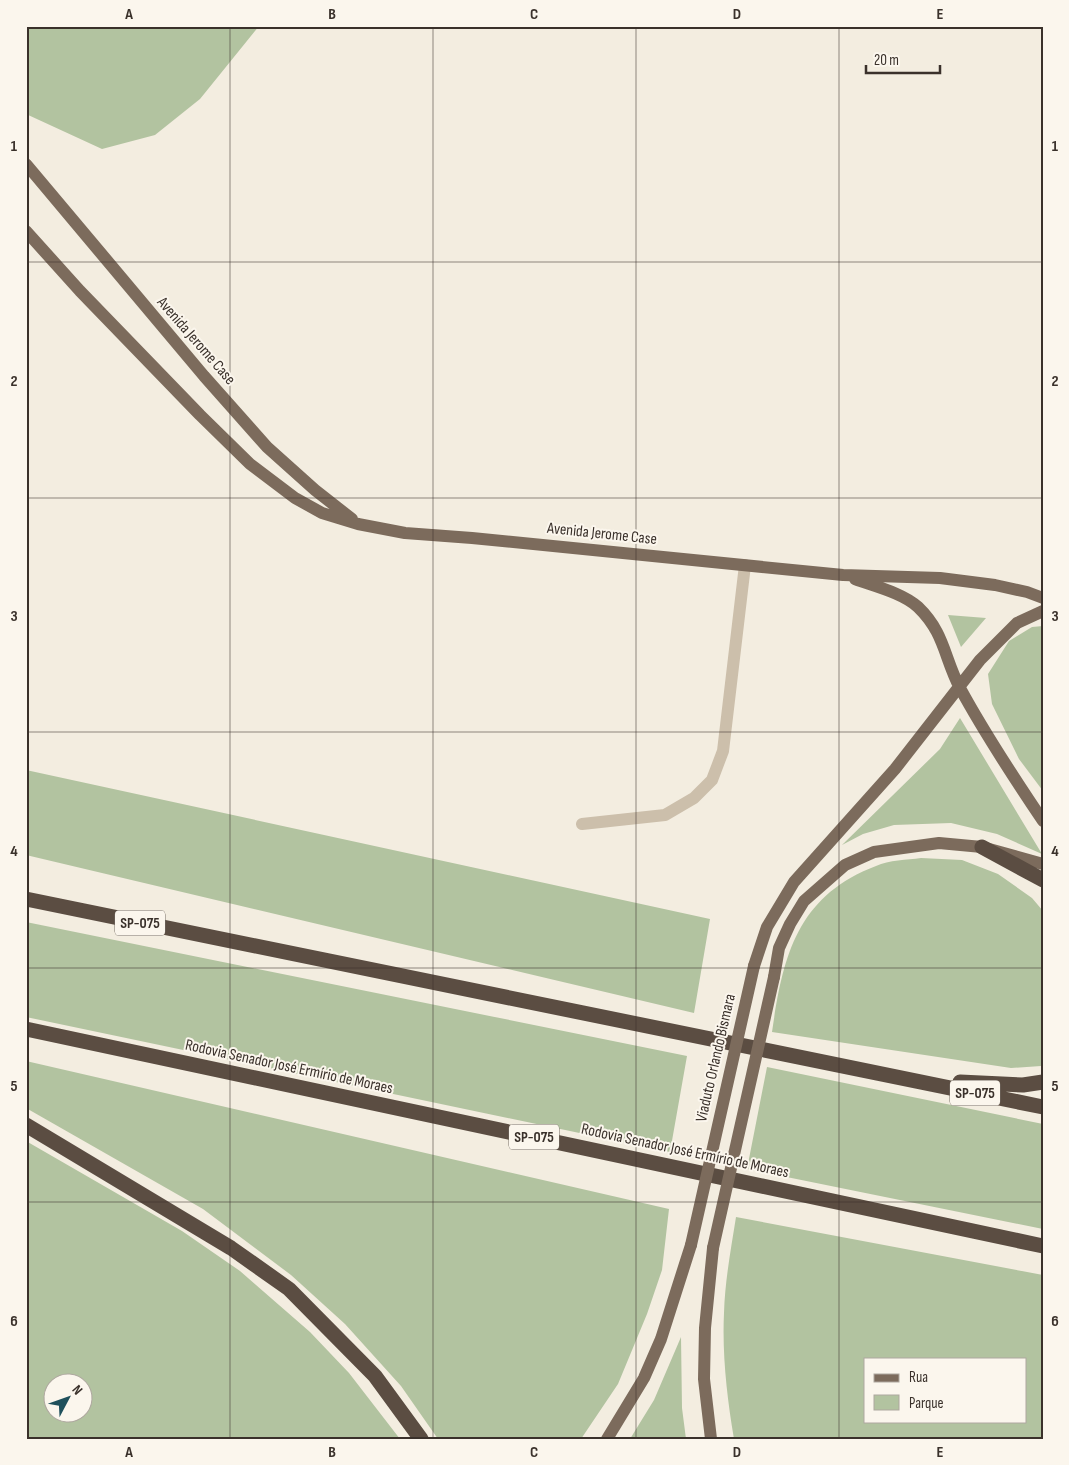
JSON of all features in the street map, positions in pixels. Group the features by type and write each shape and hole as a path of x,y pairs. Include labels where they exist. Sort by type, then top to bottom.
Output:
{"highway":[{"path":"982,847 1043,880"},
{"name":"SP-075","path":"26,899 1043,1107"},
{"name":"Rodovia Senador José Ermírio de Moraes","path":"26,1029 1043,1246"},
{"path":"908,1080 1023,1085 1043,1082"},
{"path":"26,1125 231,1248 289,1289 375,1376 421,1439"}],"main road":[{"name":"Avenida Jerome Case","path":"26,164 204,376 267,447 315,490 358,524"},
{"name":"Avenida Jerome Case","path":"26,231 87,298 250,464 295,498 322,514 358,524 405,533 843,575 940,578 995,585 1027,592 1043,598"},
{"name":"Avenida Jerome Case","path":"843,575 890,592 916,605 930,620 942,641 959,686 1010,772 1043,821"},
{"path":"959,686 980,660 1017,623 1043,611"},
{"name":"Viaduto Orlando Bismara","path":"607,1439 644,1378 662,1339 691,1245 754,966 767,926 794,882 895,769 959,686"},
{"path":"711,1439 704,1379 705,1328 713,1248 779,948 790,924 804,901 845,865 874,852 939,843 982,847 1043,864"}],"lane":[{"path":"582,824 665,815 694,798 712,780 723,751 745,565"}],"green space":[{"path":"26,26 259,26 200,99 155,135 102,149 26,114"},
{"path":"948,615 986,618 961,647"},
{"path":"1043,626 1043,791 1019,759 992,704 988,674 1009,641 1032,627"},
{"path":"960,718 1042,854 997,834 951,823 894,825 863,834 842,845 940,749"},
{"path":"26,770 710,919 694,1013 26,855"},
{"path":"921,858 962,860 998,874 1032,898 1043,911 1043,1065 1011,1068 772,1032 776,1004 789,954 811,912 828,894 849,879 881,864"},
{"path":"26,922 687,1056 670,1152 26,1017"},
{"path":"26,1061 669,1209 662,1270 647,1314 618,1384 581,1439 438,1439 401,1386 345,1324 291,1275 203,1209 26,1108"},
{"path":"767,1067 1043,1124 1043,1229 747,1169"},
{"path":"26,1141 182,1231 240,1271 310,1332 349,1373 400,1439 26,1439"},
{"path":"736,1217 1043,1275 1043,1438 734,1439 729,1408 724,1344 728,1265"},
{"path":"681,1337 682,1408 686,1439 630,1439 654,1400"}]}
